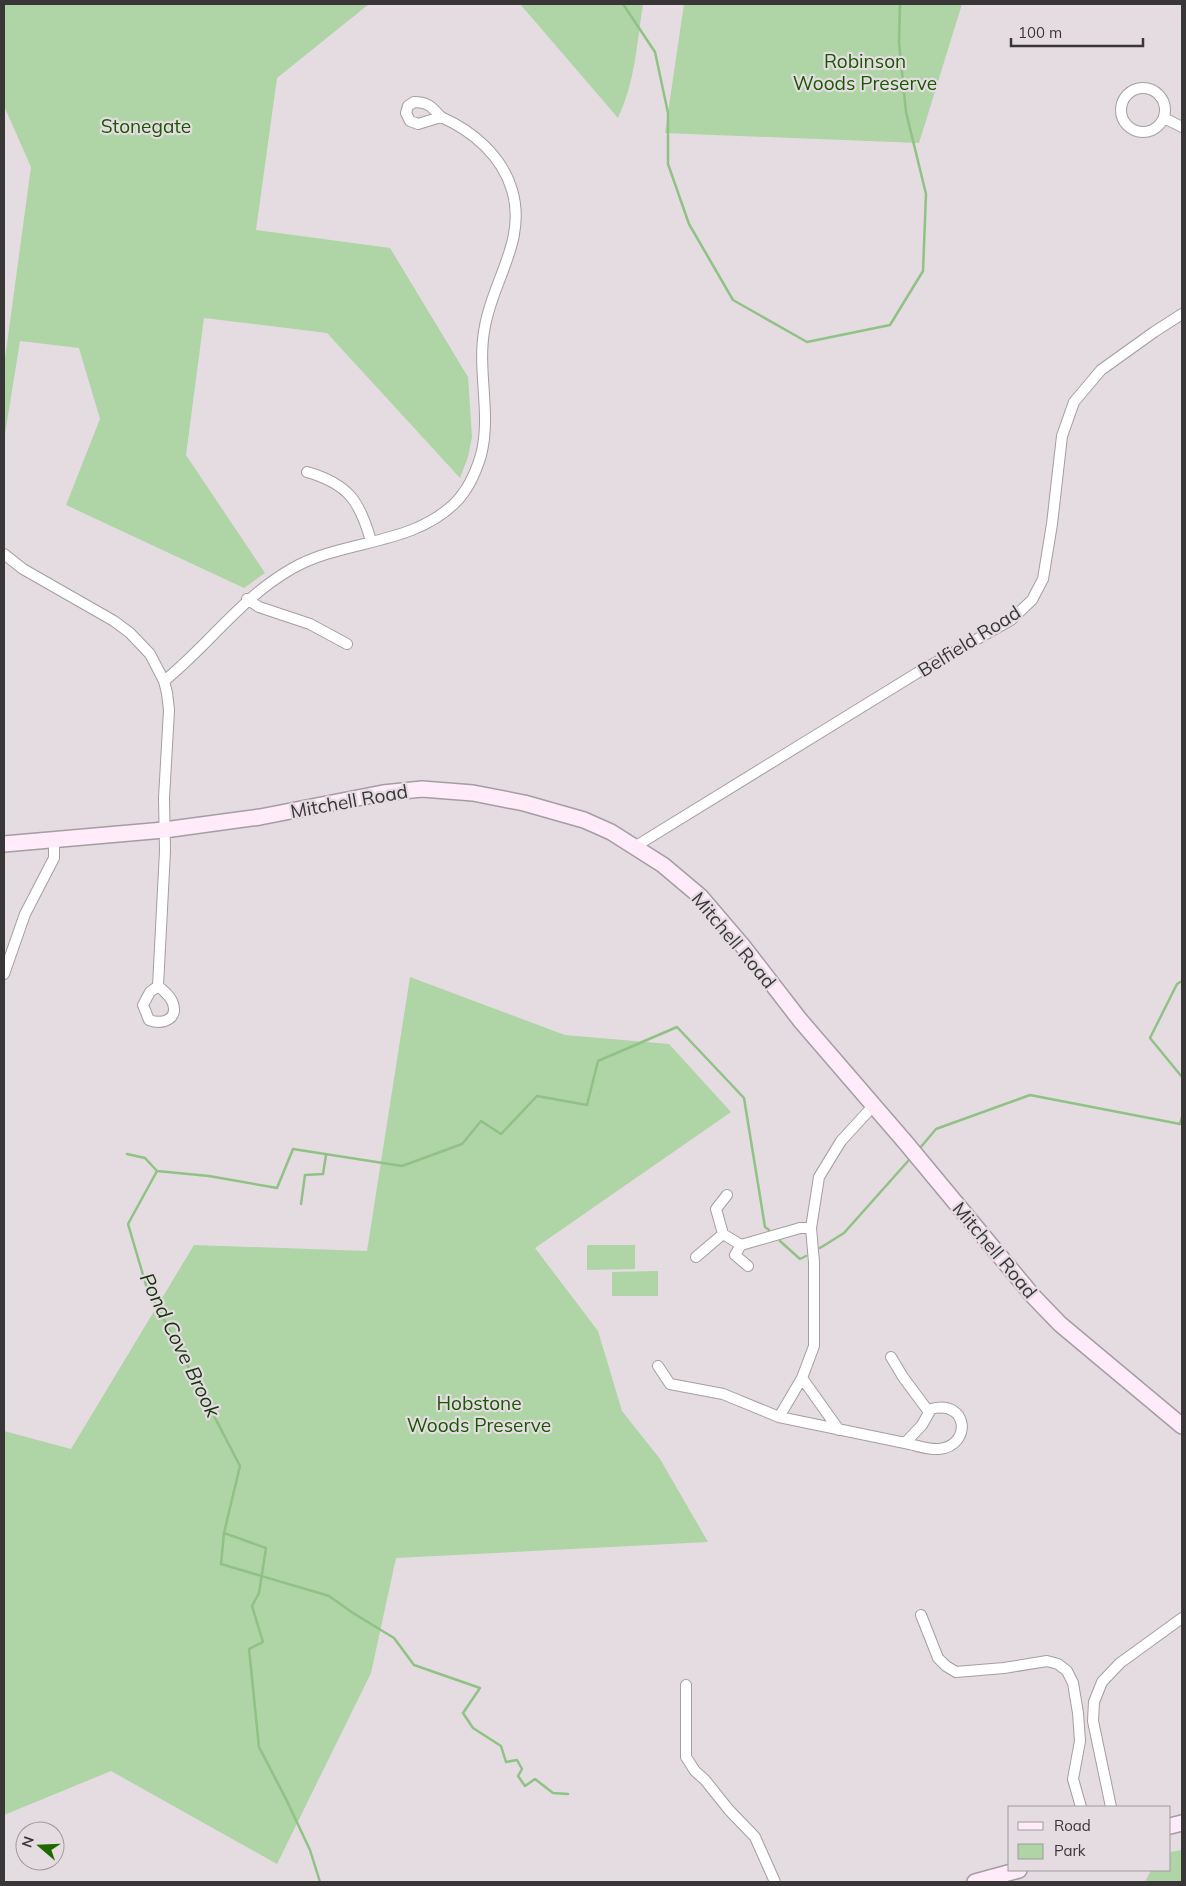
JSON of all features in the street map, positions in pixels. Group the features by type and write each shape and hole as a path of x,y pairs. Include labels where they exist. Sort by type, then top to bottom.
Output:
{"street":[{"path":"1136,89 1150,89 1156,92 1164,104 1164,118 1154,129 1140,132 1127,124 1123,118 1122,104 1125,98 1136,89"},
{"path":"164,681 186,662 247,600 273,580 319,555 410,531 435,519 455,502 470,483 481,454 484,438 481,358 484,327 492,297 510,254 516,231 516,215 512,190 495,158 475,136 458,124 441,117"},
{"path":"1164,118 1182,127"},
{"name":"Belfield Road","path":"636,846 917,673 1011,620 1032,600 1043,579 1052,524 1062,436 1074,402 1101,370 1182,314"},
{"path":"307,472 330,480 353,498 362,513 371,542"},
{"path":"4,554 29,573 114,621 130,633 150,654 164,681 169,710 158,986"},
{"path":"247,600 259,607 310,624 347,644"},
{"name":"Mitchell Road","path":"4,844 164,830 260,817 383,794 422,789 442,789 473,793 565,813 599,826 636,846 671,871 700,897 720,918 800,1020 874,1105 1033,1296 1060,1324 1182,1426"},
{"path":"4,974 25,914 54,858 54,840"},
{"path":"779,1417 802,1378 814,1346 814,1262 811,1228 819,1176 841,1141 874,1105"},
{"path":"728,1195 716,1209 723,1234 741,1245"},
{"path":"748,1266 735,1255 741,1245 800,1228 811,1228"},
{"path":"696,1256 723,1234"},
{"path":"891,1357 929,1412"},
{"path":"658,1366 670,1384 723,1394 779,1417 905,1443 942,1448 949,1446 959,1437 962,1431 962,1421 956,1412 942,1407 931,1409 922,1425 905,1443"},
{"path":"802,1378 839,1430"},
{"path":"921,1615 938,1658 956,1672 1004,1668 1047,1661 1058,1664 1067,1671 1072,1683 1078,1713 1080,1741 1073,1779 1081,1806"},
{"path":"1111,1806 1093,1721 1094,1702 1102,1682 1120,1663 1182,1618"},
{"path":"686,1685 686,1757 695,1771 755,1837 774,1882"},
{"path":"975,1882 1015,1871"}],"green space":[{"name":"Stonegate","path":"4,4 369,4 277,78 256,230 390,248 468,377 472,437 468,457 460,478 327,333 204,318 186,455 265,573 244,588 66,505 100,419 79,348 20,341 4,440 4,366 31,167 4,106"},
{"path":"520,4 643,4 632,77 618,118"},
{"name":"Robinson Woods Preserve","path":"684,4 962,4 919,143 665,133"},
{"name":"Hobstone Woods Preserve","path":"410,977 565,1035 669,1044 731,1112 535,1248 598,1331 622,1411 660,1459 708,1542 396,1558 371,1673 277,1864 111,1771 4,1815 4,1431 71,1449 194,1245 367,1251"},
{"path":"587,1245 635,1245 635,1269 587,1270"},
{"path":"658,1271 658,1296 612,1296 612,1272"},
{"path":"1182,1850 1182,1882 1145,1882 1150,1871 1171,1871 1171,1852"}],"waterway":[{"path":"623,4 655,52 668,113 668,164 689,224 733,300 807,342 890,325 923,271 926,194 906,112 899,42 900,4"},
{"name":"Pond Cove Brook","path":"1182,981 1177,984 1150,1038 1182,1077"},
{"name":"Pond Cove Brook","path":"568,1794 553,1793 535,1779 525,1786 518,1776 522,1769 517,1760 506,1762 501,1746 473,1728 463,1713 480,1688 414,1665 394,1638 329,1596 221,1564 224,1533 240,1466 146,1285 128,1224 157,1171 209,1176 277,1188 293,1149 402,1166 462,1144 481,1121 501,1134 537,1096 587,1105 598,1061 677,1027 744,1098 765,1227 769,1230"},
{"name":"Pond Cove Brook","path":"920,1148 936,1129 1030,1095 1180,1124 1182,1117"},
{"path":"127,1154 145,1158 157,1171"},
{"path":"301,1204 305,1175 323,1174 326,1155"},
{"name":"Pond Cove Brook","path":"820,1248 844,1233 909,1160"},
{"name":"Pond Cove Brook","path":"780,1241 800,1259 806,1256"},
{"path":"224,1533 266,1548 259,1593 252,1606 263,1642 249,1649 259,1747 310,1850 320,1882"}]}
